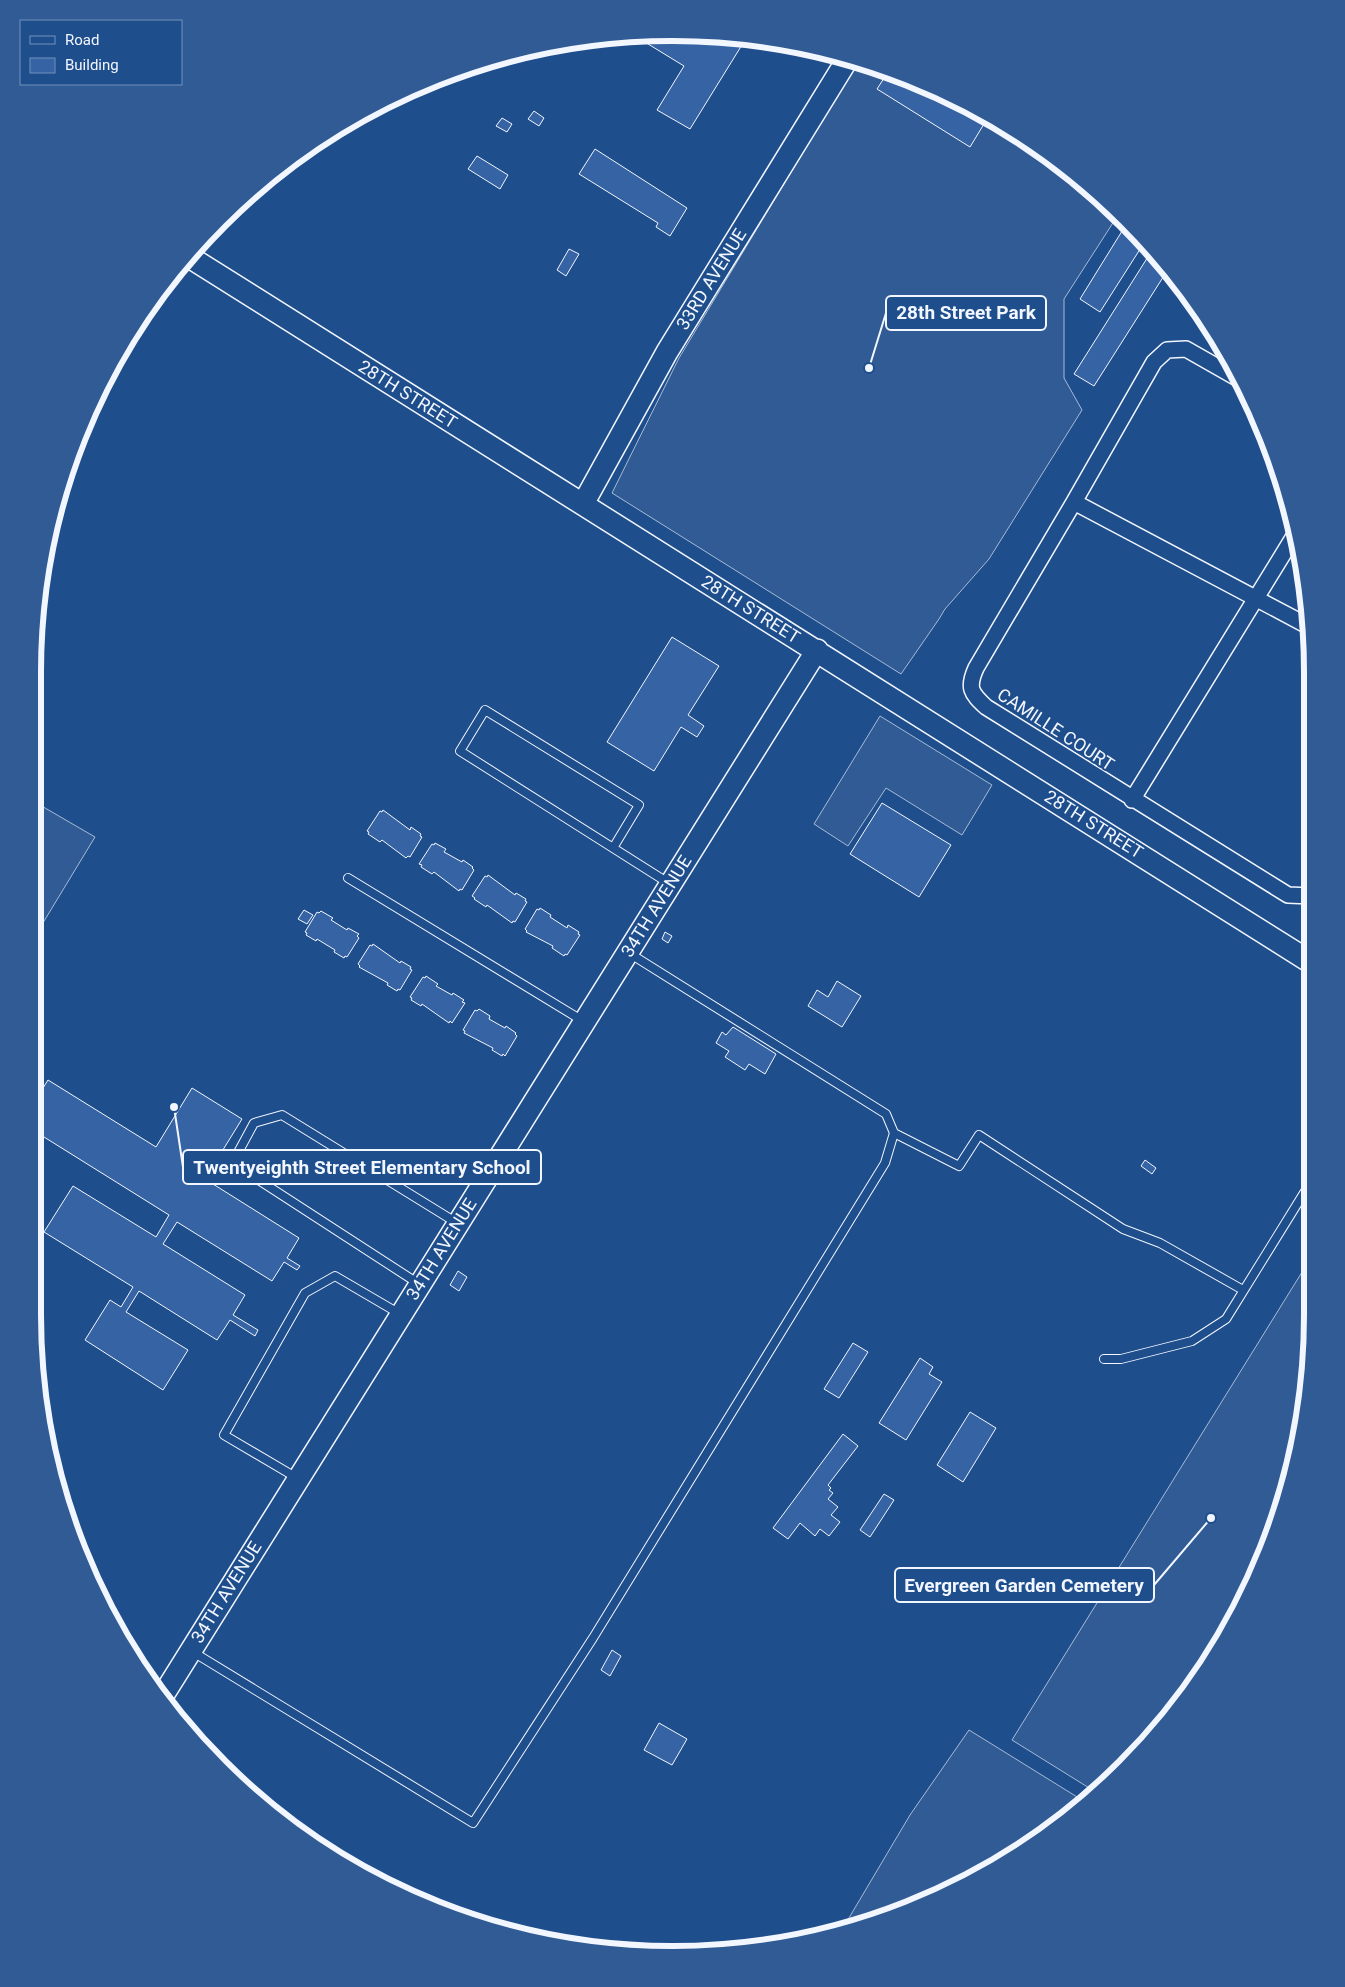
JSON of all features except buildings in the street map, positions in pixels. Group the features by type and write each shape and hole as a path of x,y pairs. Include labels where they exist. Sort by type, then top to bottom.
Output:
{"street":[{"name":"33RD AVENUE","path":"583,504 666,352 843,65"},
{"name":"28TH STREET","path":"195,260 1304,958"},
{"name":"CAMILLE COURT","path":"1228,373 1186,349 1167,350 1154,362 970,680 973,694 986,707 1132,800 1288,895 1304,896"},
{"path":"1074,502 1301,622"},
{"path":"1132,800 1254,598 1290,542"},
{"name":"34TH AVENUE","path":"166,1690 816,650"}],"lane":[{"path":"613,848 639,805 485,710 460,751 613,848 670,884"},
{"path":"348,878 583,1022"},
{"path":"190,1651 473,1822 593,1638 885,1163 894,1134 886,1114 627,952"},
{"path":"419,1284 251,1175 234,1160 254,1123 282,1115 457,1224"},
{"path":"894,1134 959,1166 979,1135 1122,1229 1160,1243 1243,1290"},
{"path":"1104,1359 1121,1359 1192,1342 1226,1319 1304,1193"},
{"path":"297,1478 224,1435 305,1293 335,1276 400,1314"}],"shaded area":[{"path":"854,68 914,89 952,106 988,126 1057,172 1114,221 1064,299 1064,378 1082,410 989,559 945,609 901,674 612,493 679,358"},
{"path":"880,716 992,785 962,835 886,788 848,846 814,824"},
{"path":"41,806 95,837 41,926"},
{"path":"1304,1269 1302,1356 1292,1438 1282,1478 1256,1556 1239,1594 1219,1630 1173,1699 1147,1731 1090,1788 1012,1740"},
{"path":"969,1730 1078,1798 1023,1839 952,1881 914,1898 847,1920 910,1815"}],"place":[{"name":"28th Street Park","path":"869,368"},
{"name":"Twentyeighth Street Elementary School","path":"174,1107"},
{"name":"Evergreen Garden Cemetery","path":"1211,1518"}]}
